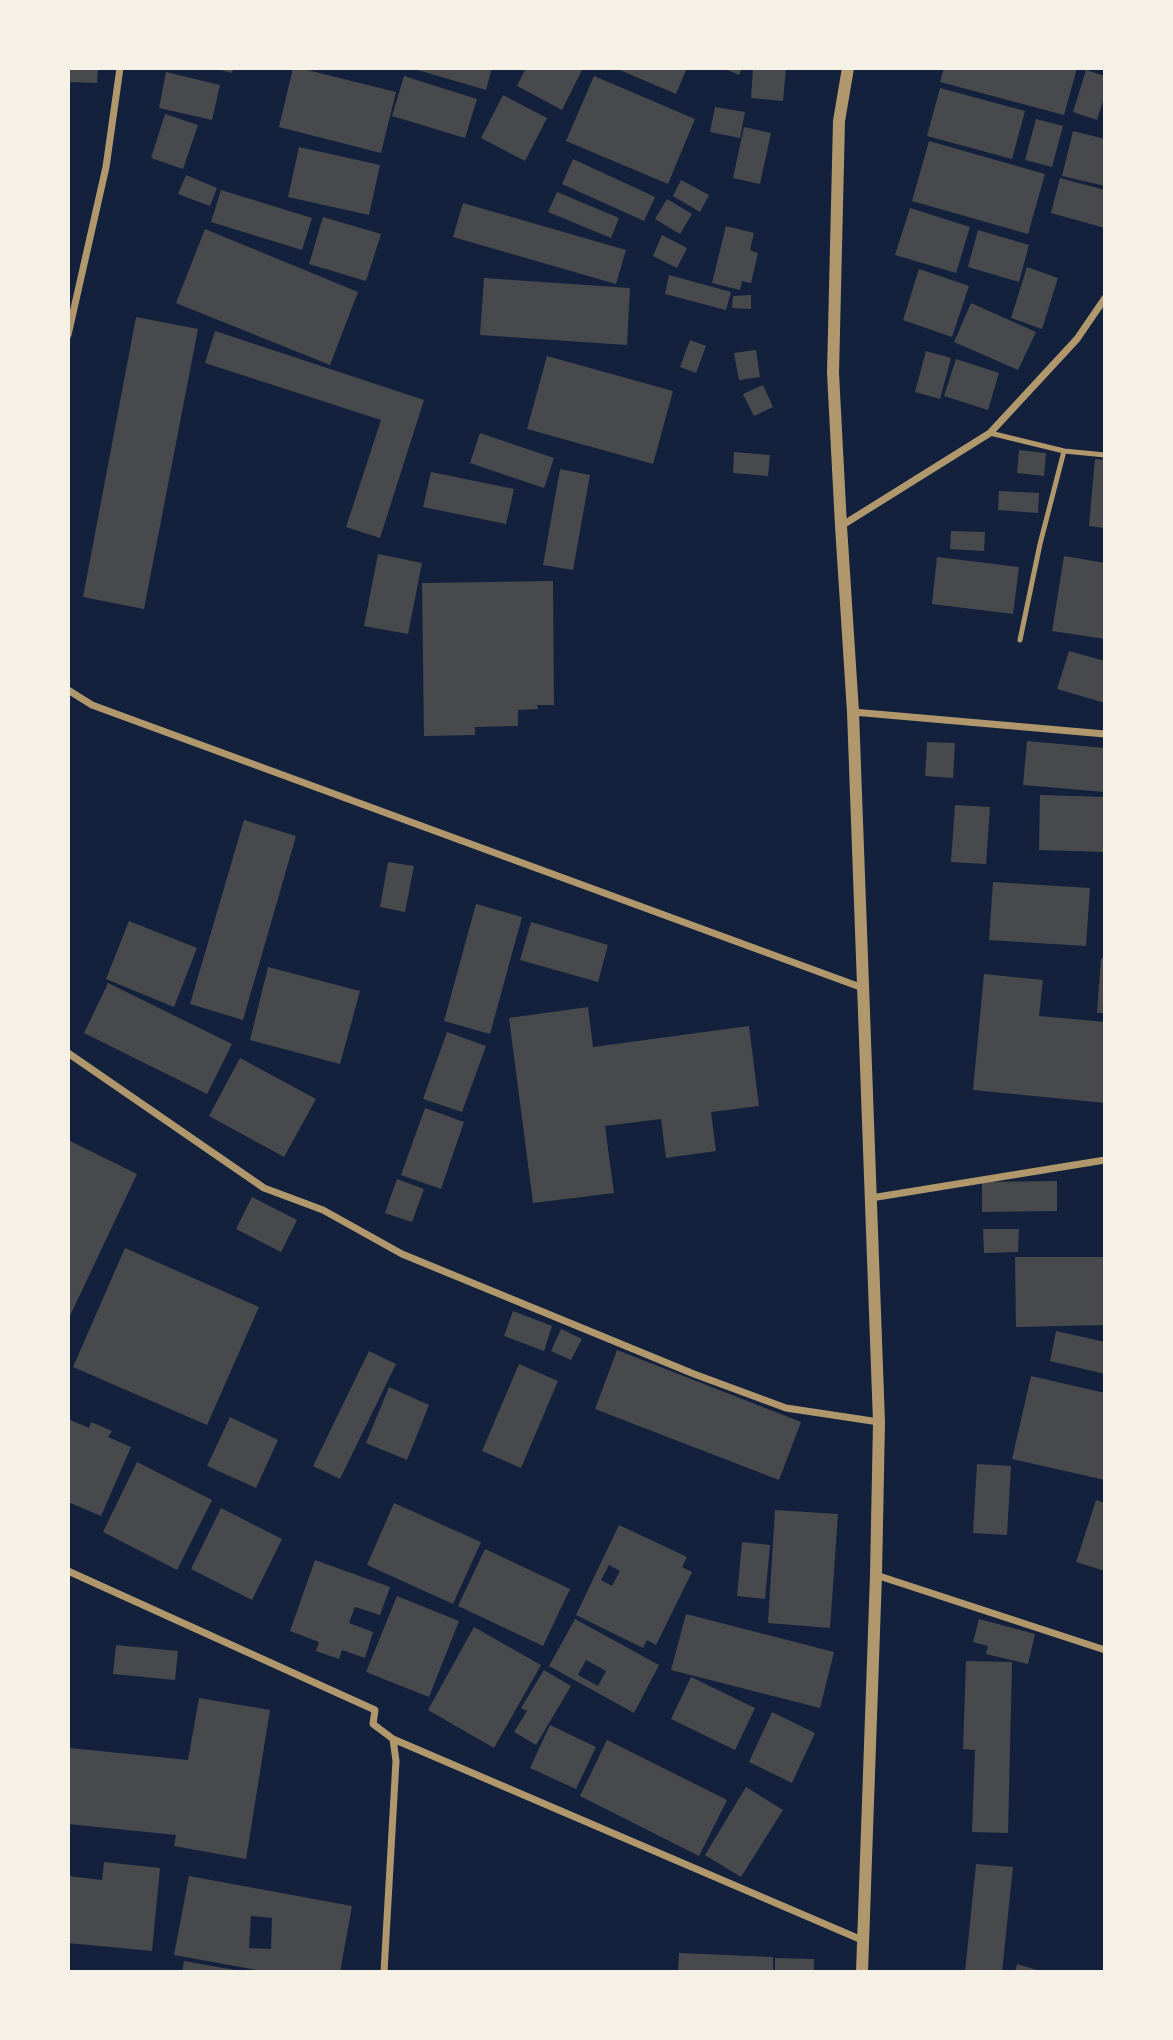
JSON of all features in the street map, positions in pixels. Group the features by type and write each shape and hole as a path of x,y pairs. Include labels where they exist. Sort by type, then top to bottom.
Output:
{"street":[{"path":"68,335 106,167 120,68"},
{"path":"848,68 839,121 834,346 841,526 853,712 880,1422 862,1972"},
{"path":"841,526 990,433 1077,339 1105,298"},
{"path":"68,690 92,705 863,988"},
{"path":"853,712 1105,734"},
{"path":"68,1053 264,1188 323,1210 402,1254 694,1374 786,1408 880,1422"},
{"path":"871,1198 1105,1160"},
{"path":"68,1571 375,1710 373,1724 393,1739 862,1940"},
{"path":"876,1575 1105,1650"},
{"path":"384,1972 396,1760 393,1739"}],"lane":[{"path":"990,433 1064,451 1105,455"},
{"path":"1020,640 1040,544 1064,451"}],"building":[{"path":"68,68 98,68 97,83 68,82"},
{"path":"213,68 233,68 232,73"},
{"path":"293,68 396,92 381,153 279,127"},
{"path":"411,68 492,68 486,90"},
{"path":"526,68 583,68 562,110 517,86"},
{"path":"615,68 687,68 676,94"},
{"path":"723,68 742,68 739,75"},
{"path":"753,68 786,68 783,101 751,98"},
{"path":"944,68 1077,68 1064,115 940,82"},
{"path":"1086,70 1105,76 1105,94 1097,120 1073,112"},
{"path":"166,72 220,85 212,120 159,108"},
{"path":"404,76 477,99 465,138 392,116"},
{"path":"594,76 695,119 668,184 566,141"},
{"path":"940,88 1025,111 1012,159 927,136"},
{"path":"503,95 547,118 525,161 481,138"},
{"path":"715,107 745,112 740,138 710,132"},
{"path":"165,114 198,125 183,169 151,158"},
{"path":"1036,119 1063,126 1052,167 1025,160"},
{"path":"744,127 771,133 760,184 733,178"},
{"path":"1073,131 1105,139 1105,186 1062,176"},
{"path":"929,141 1045,174 1028,234 912,201"},
{"path":"299,147 380,165 369,215 288,197"},
{"path":"573,159 655,197 644,221 562,184"},
{"path":"186,175 217,188 210,206 178,194"},
{"path":"1060,178 1105,190 1105,228 1051,213"},
{"path":"681,180 709,195 700,212 673,196"},
{"path":"221,190 312,218 302,250 211,222"},
{"path":"557,192 619,218 611,238 548,212"},
{"path":"667,199 692,214 680,234 655,219"},
{"path":"463,203 626,250 616,284 453,237"},
{"path":"910,208 970,227 956,273 895,255"},
{"path":"323,217 381,234 366,281 309,264"},
{"path":"726,226 754,233 750,250 758,253 751,283 742,281 740,290 712,283"},
{"path":"205,229 358,292 330,365 176,303"},
{"path":"978,230 1029,245 1019,282 968,267"},
{"path":"662,235 687,248 677,268 653,256"},
{"path":"1027,267 1058,278 1042,329 1011,318"},
{"path":"919,269 969,286 952,337 903,320"},
{"path":"669,275 731,292 726,310 665,294"},
{"path":"484,278 630,288 627,345 480,335"},
{"path":"751,295 751,309 732,308 733,296"},
{"path":"971,303 1036,332 1018,370 954,342"},
{"path":"136,317 198,329 144,609 83,597"},
{"path":"215,331 424,400 380,538 346,527 381,420 205,363"},
{"path":"690,340 706,346 696,373 680,367"},
{"path":"756,350 760,377 739,380 734,353"},
{"path":"926,351 951,358 940,399 915,392"},
{"path":"547,356 673,391 653,464 527,429"},
{"path":"956,359 999,373 988,410 944,396"},
{"path":"763,385 773,407 754,416 743,394"},
{"path":"480,433 554,458 544,488 470,463"},
{"path":"1019,450 1046,453 1044,476 1017,473"},
{"path":"734,452 770,455 768,476 733,473"},
{"path":"1095,459 1105,460 1105,528 1089,526"},
{"path":"560,469 590,475 573,570 543,565"},
{"path":"431,472 514,489 506,524 423,507"},
{"path":"999,491 1039,493 1038,513 998,510"},
{"path":"951,531 985,532 984,551 950,549"},
{"path":"378,554 422,563 408,634 364,626"},
{"path":"1064,556 1105,563 1105,639 1052,631"},
{"path":"937,557 1019,567 1013,614 932,604"},
{"path":"553,581 554,705 537,705 538,709 518,710 518,726 475,727 475,735 424,736 422,583"},
{"path":"1069,651 1105,661 1105,703 1057,689"},
{"path":"1027,741 1105,748 1105,792 1023,785"},
{"path":"927,742 955,743 953,778 925,776"},
{"path":"1040,795 1105,797 1105,852 1039,850"},
{"path":"955,805 990,807 986,864 951,862"},
{"path":"244,820 296,836 243,1020 190,1004"},
{"path":"388,862 414,866 405,912 380,907"},
{"path":"993,882 1090,888 1086,946 989,940"},
{"path":"476,904 522,917 490,1034 444,1021"},
{"path":"129,921 197,948 174,1007 106,979"},
{"path":"531,922 608,945 598,982 520,960"},
{"path":"1101,958 1105,958 1105,1013 1097,1013"},
{"path":"268,967 360,991 340,1064 250,1040"},
{"path":"984,974 1043,980 1039,1016 1105,1022 1105,1103 973,1090"},
{"path":"108,983 232,1044 207,1094 84,1033"},
{"path":"588,1007 593,1047 749,1026 759,1106 711,1112 716,1151 666,1158 661,1119 605,1126 614,1193 533,1203 509,1018"},
{"path":"447,1032 486,1046 462,1112 423,1099"},
{"path":"240,1058 316,1099 284,1157 209,1116"},
{"path":"425,1108 464,1122 441,1189 401,1175"},
{"path":"68,1140 137,1174 68,1320"},
{"path":"397,1179 424,1189 412,1222 385,1213"},
{"path":"1057,1181 1057,1211 982,1212 982,1182"},
{"path":"252,1197 297,1220 281,1252 236,1229"},
{"path":"983,1229 1019,1229 1018,1252 984,1253"},
{"path":"125,1248 259,1307 207,1425 73,1367"},
{"path":"1015,1257 1105,1257 1105,1325 1016,1327"},
{"path":"513,1311 552,1326 544,1351 504,1336"},
{"path":"561,1329 582,1339 571,1360 551,1351"},
{"path":"1056,1331 1105,1342 1105,1374 1050,1361"},
{"path":"617,1350 801,1422 779,1480 595,1409"},
{"path":"369,1351 396,1364 340,1479 313,1466"},
{"path":"519,1364 558,1381 521,1468 482,1451"},
{"path":"1031,1376 1105,1393 1105,1480 1012,1459"},
{"path":"389,1387 429,1405 407,1460 366,1443"},
{"path":"230,1417 278,1440 256,1488 207,1466"},
{"path":"68,1419 89,1428 91,1422 112,1431 108,1437 131,1447 101,1516 68,1502"},
{"path":"137,1462 212,1500 177,1570 103,1532"},
{"path":"977,1464 1011,1466 1007,1535 973,1533"},
{"path":"1096,1500 1105,1503 1105,1571 1076,1562"},
{"path":"394,1503 481,1542 453,1604 367,1565"},
{"path":"221,1508 282,1539 252,1600 191,1569"},
{"path":"775,1510 838,1514 830,1628 768,1623"},
{"path":"619,1525 687,1557 682,1567 692,1572 656,1645 647,1640 643,1648 576,1615","holes":["609,1565 620,1571 612,1586 601,1580"]},
{"path":"742,1542 770,1545 765,1599 737,1596"},
{"path":"485,1549 570,1589 543,1646 458,1606"},
{"path":"315,1560 390,1587 380,1615 355,1607 349,1623 373,1632 365,1658 342,1650 339,1659 316,1651 319,1642 290,1631"},
{"path":"397,1596 459,1621 429,1697 366,1672"},
{"path":"686,1614 834,1652 820,1708 671,1670"},
{"path":"575,1619 659,1665 634,1713 549,1666","holes":["586,1660 606,1671 598,1686 578,1675"]},
{"path":"979,1619 1035,1634 1028,1664 986,1654 988,1646 973,1642"},
{"path":"474,1627 541,1665 494,1748 428,1710"},
{"path":"116,1645 178,1651 175,1680 113,1674"},
{"path":"966,1661 1012,1662 1008,1833 972,1832 975,1750 963,1749"},
{"path":"544,1670 571,1686 536,1745 514,1732 527,1711 521,1708"},
{"path":"691,1677 755,1708 735,1750 671,1719"},
{"path":"199,1698 270,1710 246,1859 174,1846 176,1835 68,1824 70,1748 188,1760"},
{"path":"772,1712 815,1733 792,1783 749,1762"},
{"path":"550,1725 596,1747 576,1789 530,1768"},
{"path":"607,1740 727,1800 699,1856 580,1796"},
{"path":"746,1787 783,1810 741,1877 705,1855"},
{"path":"104,1862 160,1868 152,1951 68,1943 68,1876 102,1880"},
{"path":"976,1864 1013,1867 1002,1972 965,1972"},
{"path":"189,1876 352,1906 340,1972 268,1972 174,1955","holes":["251,1916 272,1918 271,1949 249,1948"]},
{"path":"679,1953 773,1957 773,1972 678,1972"},
{"path":"775,1958 814,1959 814,1972 775,1972"},
{"path":"184,1961 235,1970 235,1972 182,1972"},
{"path":"1017,1964 1040,1971 1040,1972 1015,1972"}]}
